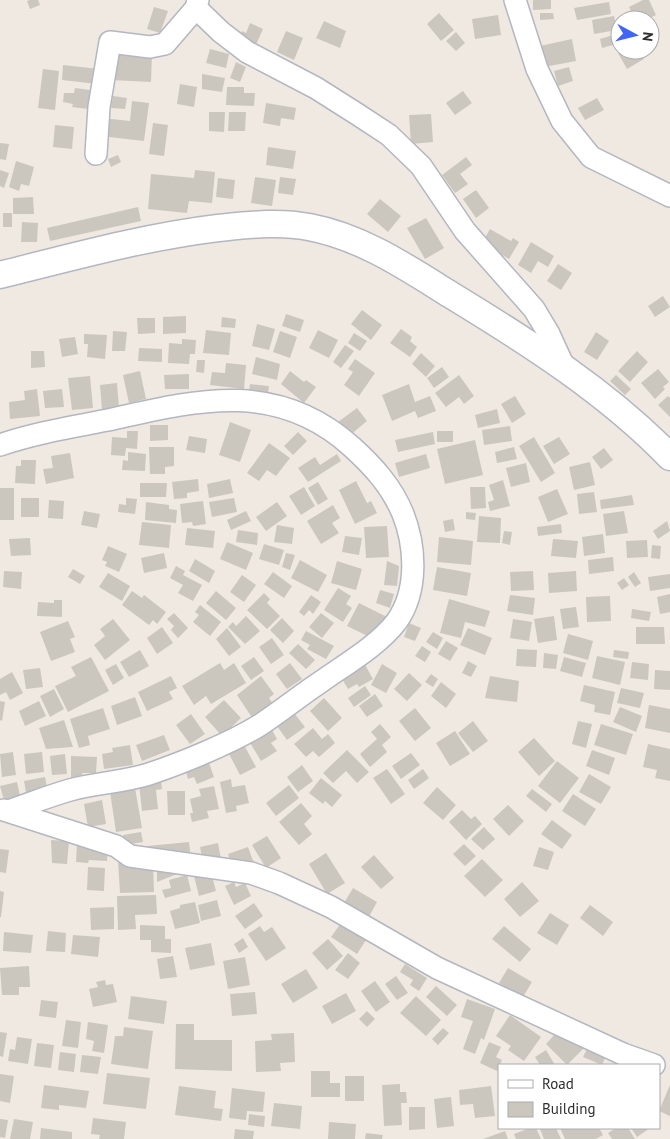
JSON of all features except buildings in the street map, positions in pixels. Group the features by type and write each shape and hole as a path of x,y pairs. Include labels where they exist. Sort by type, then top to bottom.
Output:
{"street":[{"path":"515,0 537,69 562,121 590,157 670,196"},
{"path":"96,154 99,107 110,42 150,47 165,44 197,4 220,32 247,52 316,88 357,114 388,136 422,166 464,231 534,308 549,334 564,369"},
{"path":"0,275 184,232 254,224 308,227 349,238 381,252 502,326 610,403 670,457"},
{"path":"0,445 172,406 209,401 249,401 285,406 314,418 341,436 371,464 395,494 408,525 413,560 412,586 397,621 364,652 258,726 205,751 149,774 70,790 4,811"},
{"path":"4,811 116,846 130,856 251,873 279,883 332,907 437,968 623,1054 651,1064"}]}
